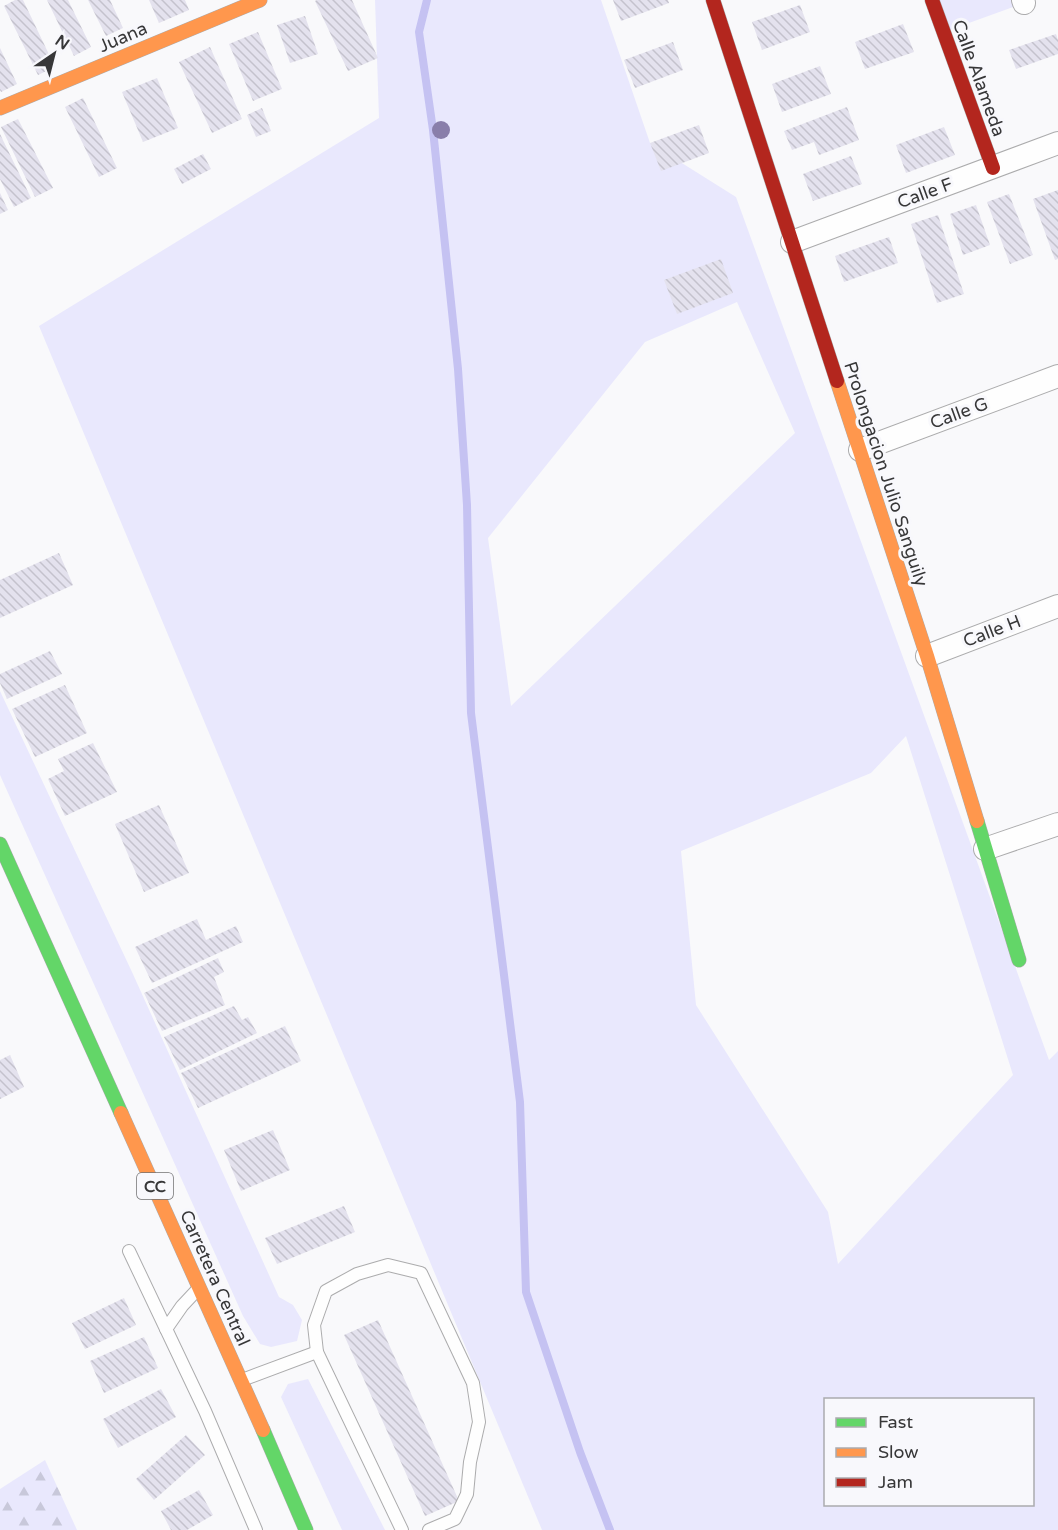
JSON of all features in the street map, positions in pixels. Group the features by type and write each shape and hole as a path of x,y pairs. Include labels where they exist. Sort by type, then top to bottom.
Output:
{"main road":[{"name":"Juana","path":"0,108 260,0"},
{"name":"Prolongacion Julio Sanguily","path":"713,0 927,656 1019,960"},
{"name":"Calle Alameda","path":"932,0 993,168"},
{"name":"Carretera Central","path":"0,844 242,1380 306,1530"}],"street":[{"name":"Calle F","path":"792,242 1058,143"},
{"name":"Calle G","path":"860,450 1058,376"},
{"name":"Calle H","path":"927,656 1058,606"},
{"path":"985,849 1058,824"}],"lane":[{"path":"129,1251 206,1412 256,1530"},
{"path":"402,1530 317,1352 315,1325 326,1291 357,1274 388,1265 421,1273 473,1383 479,1422 470,1462 467,1494 455,1520 429,1530"},
{"path":"166,1329 182,1306 200,1287"},
{"path":"242,1380 317,1352"}],"green space":[{"path":"375,0 601,0 650,143 736,197 1049,1060 1058,1051 1058,1530 542,1530 39,326 379,118","holes":["737,302 795,433 511,706 488,538 645,342","906,736 1013,1075 838,1264 828,1212 696,1005 681,851 871,773"]},
{"path":"932,0 1023,0 1024,3 944,32"},
{"path":"0,691 132,972 279,1297 293,1305 302,1320 297,1341 271,1347 260,1344 243,1316 0,775"},
{"path":"308,1379 385,1530 342,1530 281,1397 288,1384"},
{"path":"45,1460 77,1530 0,1530 0,1489"}],"building":[{"path":"15,0 23,0 55,67 38,75 4,6"},
{"path":"47,0 68,0 91,47 74,56"},
{"path":"88,0 110,0 123,28 106,36"},
{"path":"149,0 185,0 189,10 159,23"},
{"path":"352,0 378,58 348,71 315,1"},
{"path":"613,0 668,0 669,3 621,21"},
{"path":"800,5 810,32 762,50 752,22"},
{"path":"305,16 318,54 290,63 277,25"},
{"path":"903,24 914,52 865,69 855,42"},
{"path":"258,32 282,89 253,101 229,44"},
{"path":"1056,34 1058,54 1016,69 1009,50"},
{"path":"673,42 683,70 635,88 624,60"},
{"path":"210,47 242,119 212,133 179,62"},
{"path":"0,48 17,84 1,92 0,90"},
{"path":"820,66 831,94 782,112 772,84"},
{"path":"157,78 178,128 143,142 122,92"},
{"path":"83,98 117,168 99,177 65,107"},
{"path":"847,107 859,140 819,155 814,142 792,150 784,131"},
{"path":"262,108 271,131 256,137 247,115"},
{"path":"18,119 53,188 35,197 1,127"},
{"path":"699,125 709,153 661,171 650,143"},
{"path":"944,127 955,155 906,173 896,145"},
{"path":"0,134 31,198 14,207 0,179"},
{"path":"203,154 211,169 182,184 174,169"},
{"path":"851,156 862,184 813,201 803,174"},
{"path":"1058,190 1058,259 1055,260 1033,199"},
{"path":"0,193 8,210 0,214"},
{"path":"1009,194 1033,255 1010,264 987,202"},
{"path":"976,205 990,245 963,255 950,214"},
{"path":"938,215 964,294 937,303 911,224"},
{"path":"889,237 898,263 844,282 835,256"},
{"path":"721,259 733,293 677,314 664,280"},
{"path":"59,553 73,585 0,618 0,580"},
{"path":"50,651 62,674 7,699 0,683 0,674"},
{"path":"65,685 87,733 35,757 12,709"},
{"path":"93,743 117,792 65,816 48,779 64,771 58,759"},
{"path":"159,805 189,873 144,892 115,824"},
{"path":"197,919 206,940 236,926 243,942 152,983 135,947"},
{"path":"218,958 224,972 214,977 225,1005 162,1031 144,993"},
{"path":"234,1006 242,1020 248,1017 257,1033 180,1070 164,1037"},
{"path":"285,1026 301,1061 198,1108 181,1073"},
{"path":"10,1055 24,1087 0,1099 0,1060"},
{"path":"273,1130 290,1170 241,1191 224,1150"},
{"path":"344,1206 355,1232 277,1264 265,1238"},
{"path":"124,1298 136,1325 85,1349 72,1323"},
{"path":"378,1320 459,1501 425,1516 344,1335"},
{"path":"144,1337 158,1368 104,1393 90,1361"},
{"path":"161,1389 176,1417 118,1448 103,1419"},
{"path":"186,1435 205,1455 154,1500 136,1479"},
{"path":"199,1490 213,1515 187,1530 171,1530 161,1511"}],"waterway":[{"path":"427,0 419,32 433,130 458,369 467,505 471,713 520,1102 526,1292 580,1452 610,1530"}],"traffic: fast":[{"path":"977,821 1019,960"},
{"path":"0,844 121,1113"},
{"path":"263,1430 306,1530"}],"traffic: slow":[{"path":"0,108 260,0"},
{"path":"837,381 927,656 977,821"},
{"path":"121,1113 263,1430"}],"traffic: jam":[{"path":"713,0 837,381"},
{"path":"932,0 993,168"}]}
